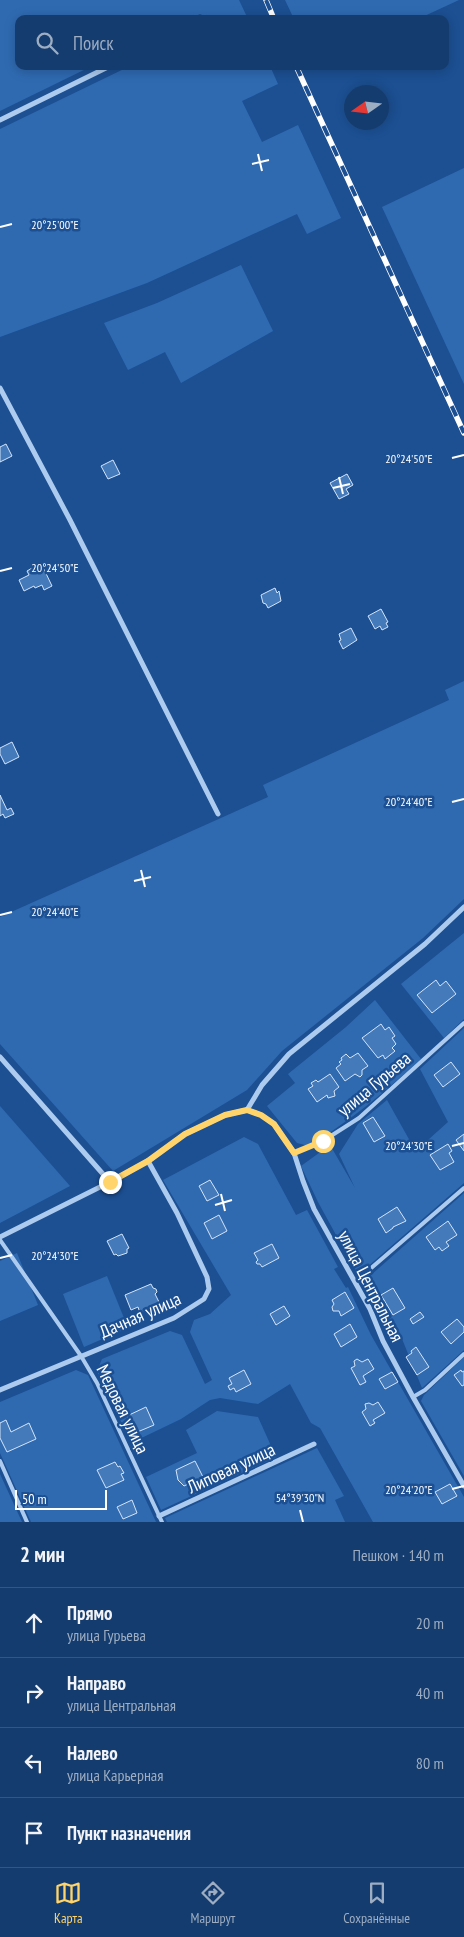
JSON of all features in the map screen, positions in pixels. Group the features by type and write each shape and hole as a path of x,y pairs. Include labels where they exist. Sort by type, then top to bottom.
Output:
{"street":[{"path":"0,120 102,70"},
{"path":"0,388 70,520 218,814"},
{"path":"0,1239 148,1161 185,1134 225,1115 247,1110 262,1084 289,1054 425,944 464,907"},
{"path":"0,1057 110,1182"},
{"name":"улица Центральная","path":"247,1110 261,1115 274,1124 294,1153 314,1209 370,1308 383,1341 413,1397 464,1486"},
{"name":"Дачная улица","path":"0,1390 174,1318 204,1299 209,1289 207,1277 177,1213 148,1161"},
{"name":"Липовая улица","path":"160,1519 314,1444"}],"lane":[{"name":"улица Гурьева","path":"294,1153 323,1141 360,1118 464,1023"},
{"path":"355,1282 464,1188"},
{"name":"Медовая улица","path":"0,1239 81,1356 97,1383 160,1519"},
{"path":"413,1397 425,1390 464,1354"},
{"path":"0,1462 27,1522"}],"shaded area":[{"path":"0,0 239,0 246,15 15,15 15,70 84,70 0,111"},
{"path":"285,0 459,0 427,15 292,15"},
{"path":"122,70 272,70 278,84 242,101 262,142 298,125 341,218 307,234 297,214 147,283 0,337 0,129"},
{"path":"464,168 464,384 382,207"},
{"path":"241,265 273,331 181,383 165,352 128,370 104,323 157,303"},
{"path":"464,681 464,899 423,938 282,1051 247,1090 113,1171 0,1044 0,917 268,797 263,785 449,700 445,690"},
{"path":"464,933 464,1019 444,1038 401,984"},
{"path":"375,1000 421,1059 394,1083 339,1126 309,1146 297,1143 267,1106 295,1083 288,1074 346,1027"},
{"path":"464,1028 464,1183 358,1275 318,1202 301,1166 330,1145 355,1188 339,1154 358,1124 387,1100 415,1150 418,1149 448,1122 420,1069"},
{"path":"0,1106 70,1186 0,1223"},
{"path":"244,1137 258,1144 296,1215 307,1210 338,1267 334,1269 346,1288 348,1287 371,1335 464,1497 464,1522 373,1522 320,1428 311,1423 290,1384 258,1404 220,1398 210,1400 181,1419 131,1443 97,1371 102,1359 170,1331 182,1335 205,1384 212,1380 190,1332 194,1320 210,1314 231,1295 163,1180"},
{"path":"464,1193 464,1350 422,1388 398,1329 388,1336 362,1283"},
{"path":"17,1253 38,1305 0,1321 0,1261"},
{"path":"107,1276 128,1328 84,1347 63,1294"},
{"path":"464,1357 464,1476 421,1401 424,1395"},
{"path":"76,1370 88,1375 156,1522 31,1522 0,1453 0,1402"},
{"path":"217,1411 258,1417 276,1457 161,1510 146,1477 197,1453 186,1430"},
{"path":"317,1448 344,1496 335,1500 345,1522 167,1522 165,1518"},
{"path":"0,1474 22,1522 0,1522"}],"building":[{"path":"6,444 12,456 0,462 0,447"},
{"path":"113,460 120,474 108,479 101,466"},
{"path":"347,474 353,485 346,489 349,494 339,499 330,483"},
{"path":"41,563 52,586 44,590 42,585 35,588 34,586 24,591 19,580 29,575 27,571"},
{"path":"275,588 277,593 279,591 281,601 268,608 263,603 261,595"},
{"path":"381,609 388,622 386,623 388,627 382,630 380,626 375,629 368,616"},
{"path":"351,628 357,640 343,649 339,641 341,640 339,634"},
{"path":"12,742 19,757 5,764 0,754 0,748"},
{"path":"0,795 7,810 11,808 14,814 5,818 3,814 0,816"},
{"path":"436,980 440,986 446,981 456,994 432,1013 417,995"},
{"path":"381,1024 385,1030 389,1027 395,1036 392,1038 396,1044 392,1048 395,1051 385,1059 383,1055 378,1058 362,1038"},
{"path":"358,1053 368,1066 362,1070 360,1077 355,1074 345,1081 336,1068 341,1064 339,1062 342,1060 341,1058 346,1054 350,1058"},
{"path":"451,1062 460,1074 443,1087 434,1075"},
{"path":"330,1074 339,1087 334,1091 335,1096 328,1098 327,1095 317,1102 308,1089 313,1086 311,1083 316,1080 318,1082"},
{"path":"373,1117 385,1136 374,1142 363,1123"},
{"path":"464,1134 464,1151 456,1140"},
{"path":"448,1144 452,1151 449,1153 454,1162 440,1170 430,1155"},
{"path":"210,1180 219,1195 207,1201 199,1186"},
{"path":"397,1207 406,1221 393,1227 386,1233 378,1219"},
{"path":"219,1215 227,1231 212,1239 204,1223"},
{"path":"448,1221 457,1235 446,1242 449,1246 442,1251 439,1247 435,1250 426,1237"},
{"path":"122,1234 129,1248 127,1253 118,1256 114,1255 107,1241"},
{"path":"272,1244 279,1258 262,1267 260,1264 257,1264 258,1260 254,1253"},
{"path":"151,1284 156,1289 157,1292 155,1294 160,1304 140,1313 138,1307 131,1310 125,1295"},
{"path":"393,1288 405,1308 393,1315 381,1295"},
{"path":"345,1292 354,1308 341,1316 339,1311 333,1311 332,1307 334,1304 332,1300"},
{"path":"284,1306 290,1316 276,1325 270,1314"},
{"path":"420,1312 424,1317 413,1324 410,1319"},
{"path":"457,1319 464,1327 464,1332 451,1344 441,1332"},
{"path":"350,1324 357,1337 341,1347 334,1334"},
{"path":"416,1347 429,1367 417,1375 406,1357"},
{"path":"357,1359 362,1362 368,1359 374,1369 363,1376 366,1382 360,1385 351,1368 355,1366 354,1361"},
{"path":"244,1370 251,1384 236,1392 234,1388 230,1390 228,1386 232,1384 229,1378"},
{"path":"461,1370 462,1372 464,1371 464,1385 462,1386 454,1375"},
{"path":"392,1372 398,1382 385,1389 379,1379"},
{"path":"378,1402 385,1413 373,1420 375,1423 370,1426 362,1412 366,1409 365,1404 373,1405"},
{"path":"146,1407 154,1425 135,1433 127,1416"},
{"path":"6,1420 11,1432 29,1423 36,1439 7,1452 0,1438 0,1423"},
{"path":"195,1461 203,1477 184,1486 178,1480 176,1470"},
{"path":"115,1462 124,1473 121,1474 124,1480 106,1488 97,1470"},
{"path":"450,1484 457,1496 442,1504 435,1492"},
{"path":"132,1500 137,1513 123,1519 117,1507"}],"railway":[{"path":"266,0 272,15"},
{"path":"298,70 464,433"}],"route":[{"path":"110,1182 148,1161 185,1134 225,1115 247,1110 261,1115 274,1124 294,1153 323,1141"}]}
